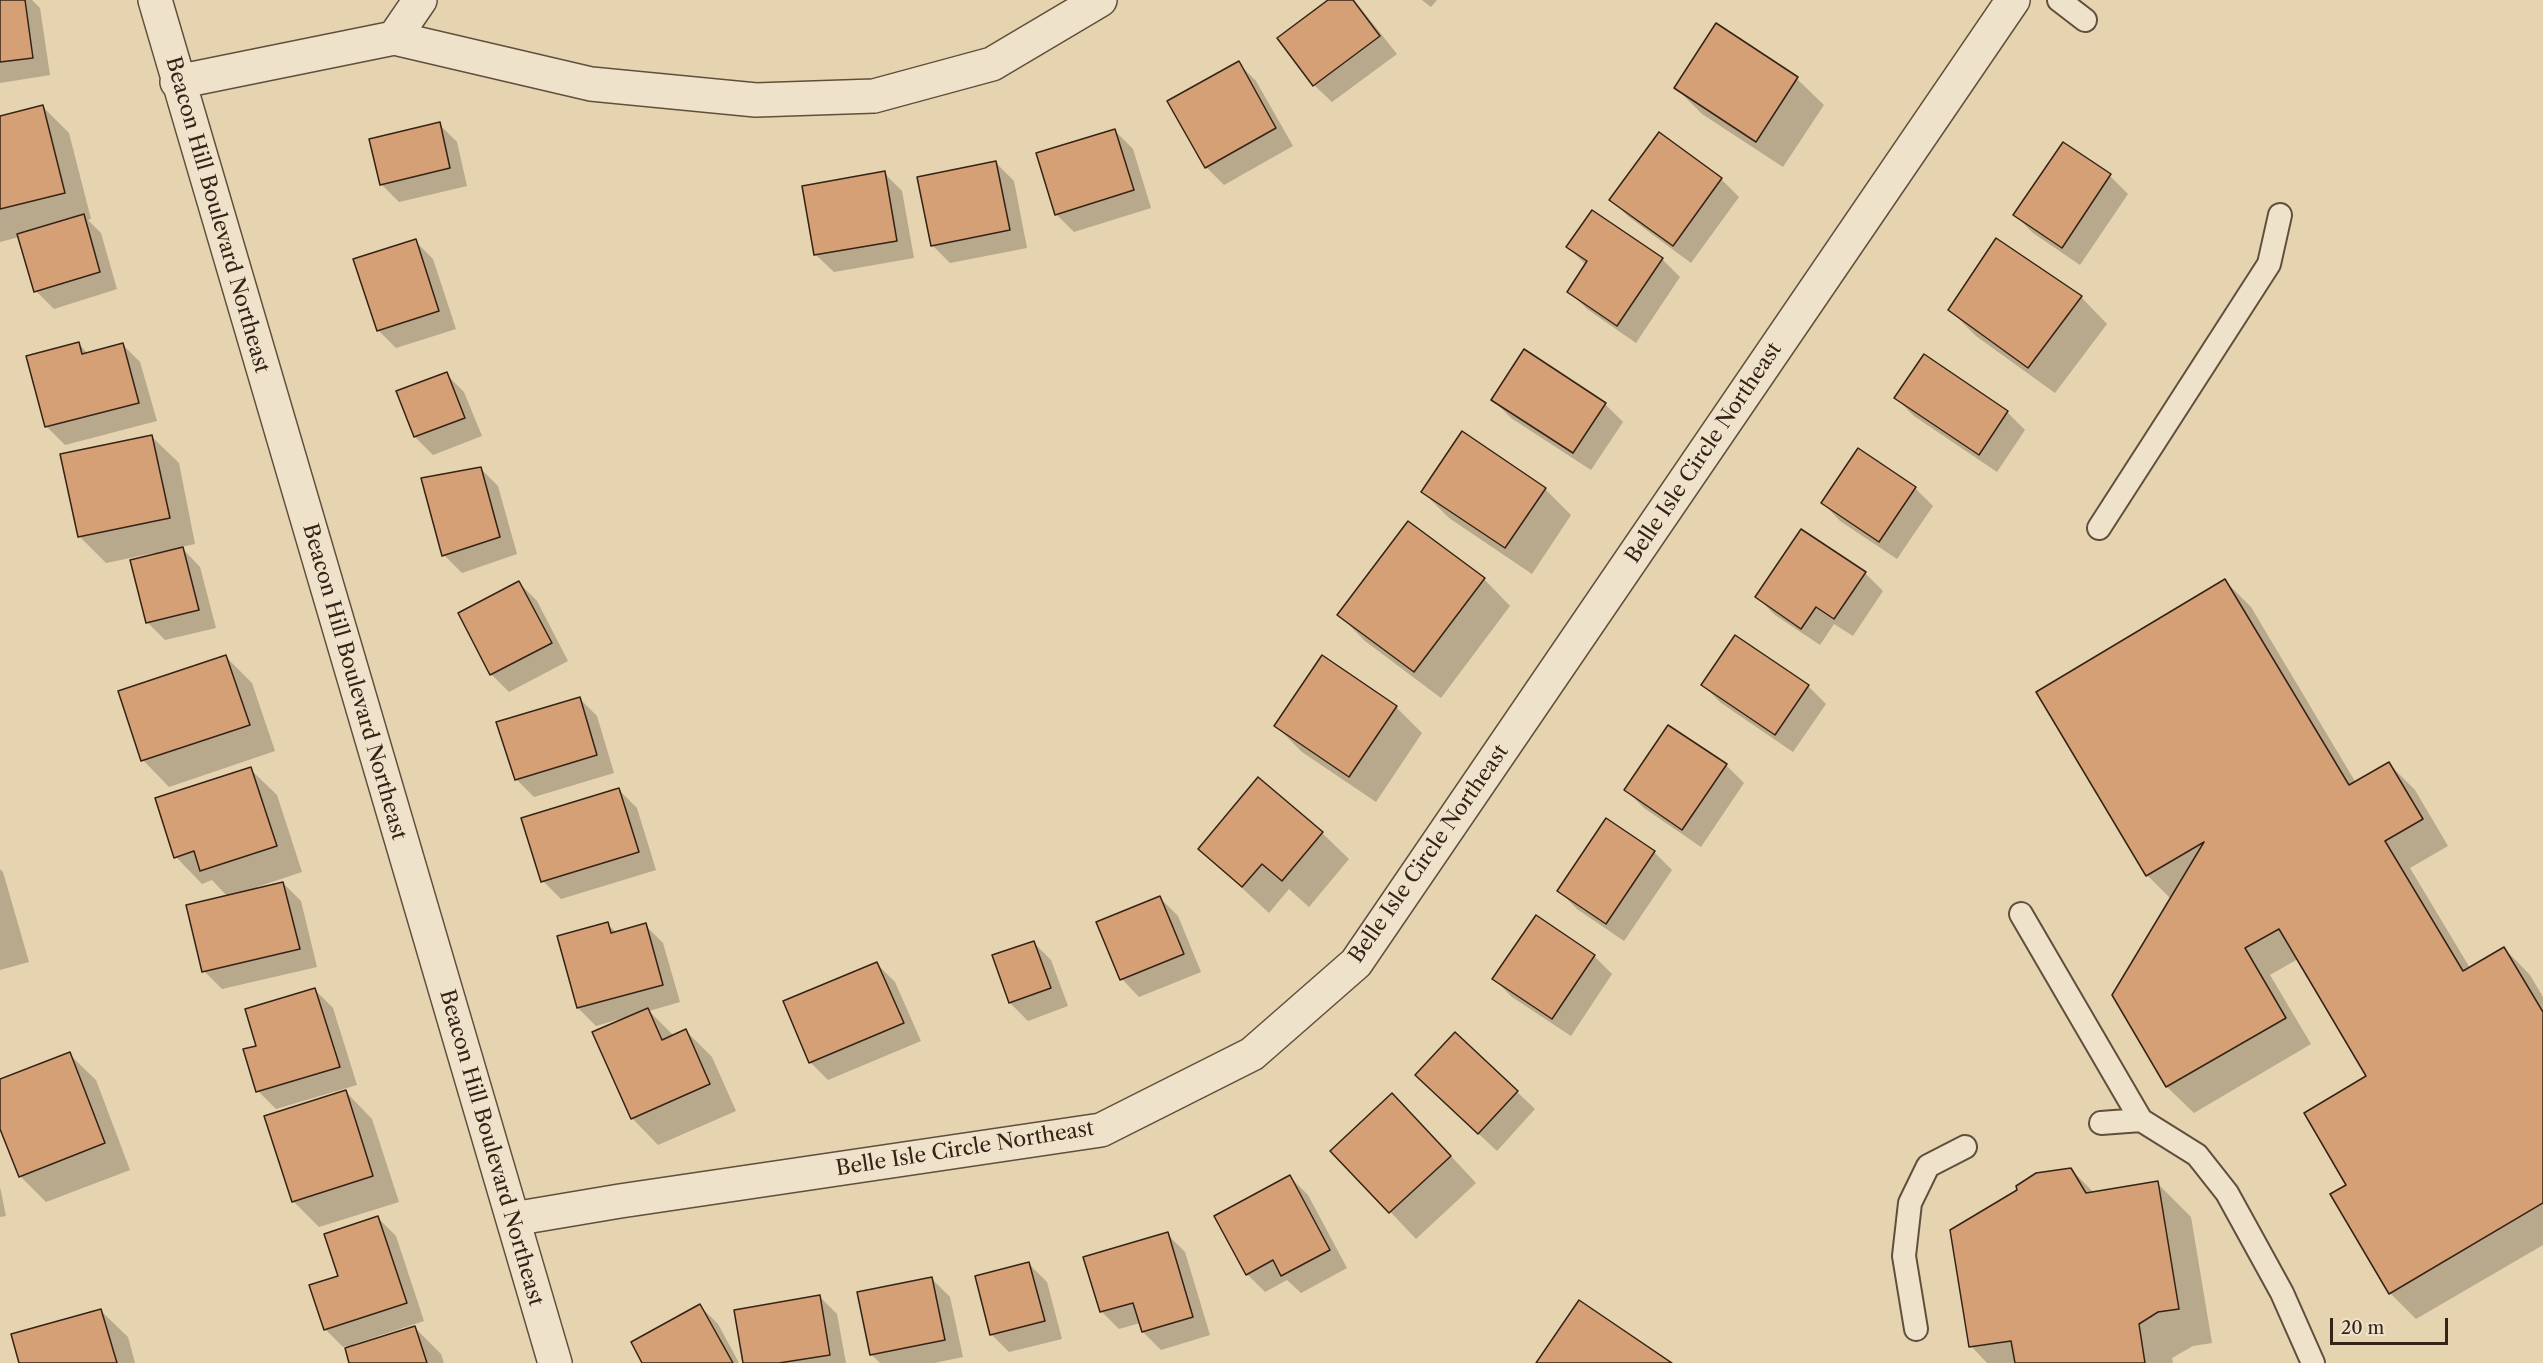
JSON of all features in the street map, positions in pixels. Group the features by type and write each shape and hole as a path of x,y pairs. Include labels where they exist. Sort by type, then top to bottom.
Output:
{"street":[{"name":"Beacon Hill Boulevard Northeast","path":"155,0 177,82 555,1363"},
{"path":"394,38 420,0"},
{"path":"177,82 394,38 591,84 756,100 874,96 992,64 1100,0"},
{"name":"Belle Isle Circle Northeast","path":"513,1219 632,1199 1101,1130 1252,1054 1356,963 2013,0"}],"lane":[{"path":"2059,0 2085,20"},
{"path":"2099,528 2269,264 2280,215"},
{"path":"2021,914 2141,1120 2197,1155 2227,1193 2282,1293 2313,1363"},
{"path":"2101,1123 2141,1120"},
{"path":"1916,1329 1904,1256 1910,1203 1928,1166 1965,1147"}],"building":[{"path":"0,0 25,0 33,58 0,62"},
{"path":"1328,0 1353,0 1380,36 1313,86 1277,38"},
{"path":"1716,23 1798,77 1756,142 1674,88"},
{"path":"1239,61 1276,128 1205,168 1167,101"},
{"path":"43,105 65,193 0,209 0,116"},
{"path":"440,122 450,168 380,185 369,139"},
{"path":"1115,129 1134,190 1055,215 1036,153"},
{"path":"1659,132 1722,178 1673,246 1609,200"},
{"path":"2063,142 2111,174 2062,248 2013,215"},
{"path":"996,161 1010,230 931,246 917,177"},
{"path":"885,171 897,241 814,255 802,186"},
{"path":"1592,210 1663,258 1617,326 1567,292 1587,261 1566,247"},
{"path":"84,214 100,272 34,292 17,234"},
{"path":"1996,238 2082,296 2028,368 1948,310"},
{"path":"416,239 439,311 377,331 353,259"},
{"path":"79,342 82,354 123,343 139,403 45,427 26,356"},
{"path":"1524,349 1606,403 1573,453 1491,400"},
{"path":"1924,354 2008,411 1979,455 1894,398"},
{"path":"447,372 465,418 414,437 396,391"},
{"path":"1462,431 1546,488 1505,548 1421,492"},
{"path":"152,435 170,518 78,537 60,454"},
{"path":"1858,448 1916,487 1879,542 1821,503"},
{"path":"481,467 500,537 442,556 421,478"},
{"path":"1408,521 1485,578 1414,672 1337,615"},
{"path":"1801,529 1866,572 1834,619 1816,607 1801,629 1755,597"},
{"path":"183,547 199,610 146,623 130,560"},
{"path":"2225,579 2349,785 2389,762 2423,819 2385,841 2463,971 2504,947 2543,1012 2543,1203 2389,1294 2330,1194 2346,1185 2304,1113 2366,1076 2279,929 2245,948 2286,1018 2166,1087 2112,995 2204,842 2146,876 2036,692"},
{"path":"519,581 552,643 490,675 458,613"},
{"path":"1735,635 1809,685 1775,735 1701,685"},
{"path":"226,655 250,725 141,761 118,691"},
{"path":"1322,655 1397,706 1349,777 1274,726"},
{"path":"580,697 597,755 515,780 496,722"},
{"path":"1668,725 1727,764 1682,830 1624,790"},
{"path":"251,767 277,846 200,871 194,851 174,858 155,798"},
{"path":"1258,777 1323,832 1282,881 1262,864 1242,887 1198,849"},
{"path":"619,788 639,852 541,882 521,818"},
{"path":"1606,818 1655,851 1606,924 1557,891"},
{"path":"283,882 300,949 202,972 186,905"},
{"path":"1160,896 1184,954 1120,980 1096,922"},
{"path":"1536,915 1595,955 1552,1019 1492,979"},
{"path":"608,922 611,933 646,923 663,985 577,1008 557,936"},
{"path":"1034,941 1051,988 1009,1003 992,955"},
{"path":"877,962 904,1023 809,1063 783,1001"},
{"path":"315,988 340,1067 256,1092 243,1049 256,1046 245,1009"},
{"path":"648,1008 662,1040 686,1029 710,1084 631,1119 592,1032"},
{"path":"1455,1032 1518,1091 1478,1134 1415,1075"},
{"path":"70,1052 105,1143 19,1177 0,1129 0,1079"},
{"path":"346,1090 373,1176 292,1202 264,1116"},
{"path":"1392,1093 1451,1156 1389,1213 1330,1151"},
{"path":"2071,1168 2086,1193 2158,1181 2179,1309 2158,1312 2139,1324 2145,1363 2015,1363 2011,1341 1969,1347 1950,1230 2017,1190 2016,1186 2036,1173"},
{"path":"1290,1175 1330,1250 1281,1276 1273,1260 1246,1275 1214,1216"},
{"path":"378,1216 407,1303 324,1330 309,1285 338,1276 324,1234"},
{"path":"1168,1232 1193,1317 1142,1332 1133,1303 1100,1312 1083,1257"},
{"path":"1029,1262 1045,1321 990,1335 975,1276"},
{"path":"932,1277 945,1340 870,1355 857,1292"},
{"path":"820,1295 830,1355 779,1363 743,1363 734,1310"},
{"path":"1579,1300 1672,1363 1536,1363"},
{"path":"700,1304 733,1363 642,1363 631,1342"},
{"path":"101,1309 117,1363 19,1363 11,1334"},
{"path":"415,1326 427,1363 349,1363 345,1348"}]}
